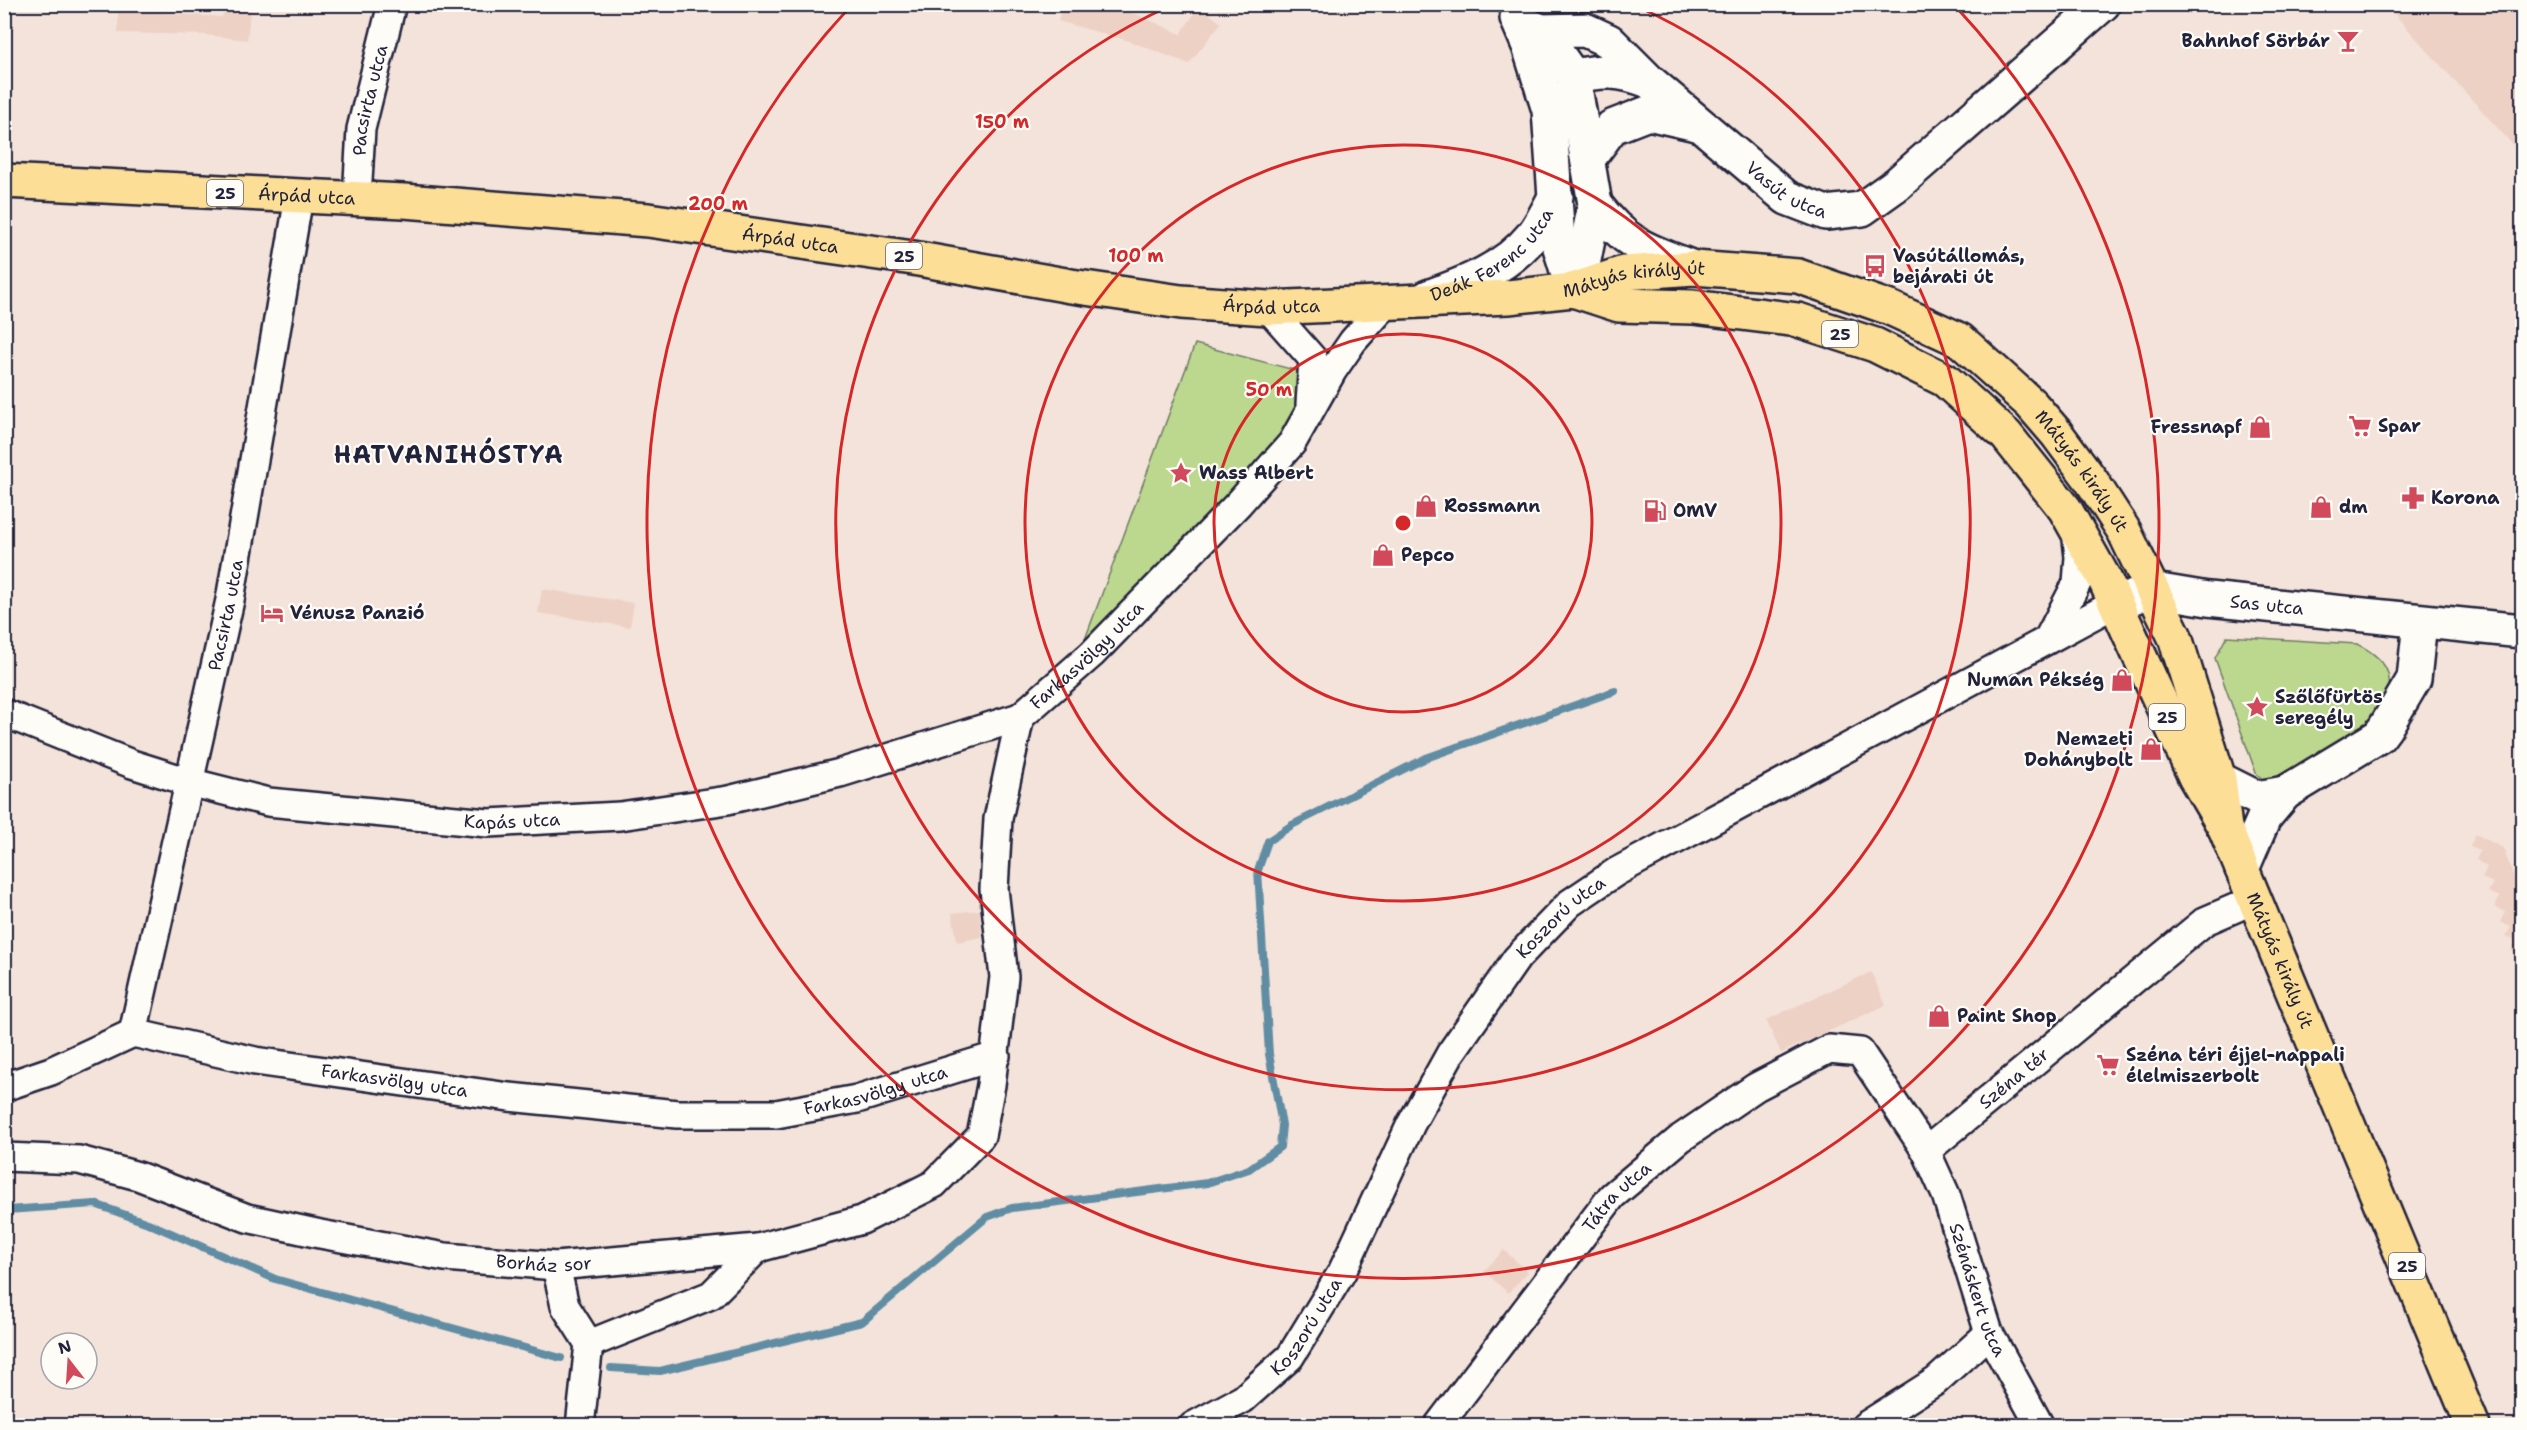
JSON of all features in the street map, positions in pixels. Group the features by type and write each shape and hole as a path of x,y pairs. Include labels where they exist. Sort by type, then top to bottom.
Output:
{"main road":[{"name":"Árpád utca","path":"4,181 357,198 648,220 913,258 1148,297 1268,308 1401,303 1573,290"},
{"name":"Mátyás király út","path":"1573,290 1624,273 1694,267 1798,276 1890,308 1960,340 2031,404 2056,433 2091,480 2124,531 2154,590 2178,647 2218,779 2225,828"},
{"name":"Mátyás király út","path":"1573,290 1619,304 1693,307 1798,320 1875,345 1945,380 2006,435 2038,472 2076,526 2116,603 2195,777 2225,828 2473,1425"}],"street":[{"name":"Pacsirta utca","path":"357,198 361,129 392,4"},
{"name":"Vasút utca","path":"1573,76 1606,70 1626,72 1649,81 1786,198 1826,213 1862,209 1897,184 2103,4"},
{"path":"1524,26 1573,76 1595,204 1582,270 1573,290"},
{"path":"1524,26 1585,30 1601,37 1609,41 1649,81"},
{"name":"Deák Ferenc utca","path":"1524,26 1549,110 1558,241 1573,290"},
{"path":"1549,110 1573,76"},
{"path":"1588,159 1612,127 1648,113 1699,124"},
{"name":"Pacsirta utca","path":"133,1033 230,600 299,196"},
{"name":"Deák Ferenc utca","path":"1401,303 1472,281 1508,261 1533,235 1556,196"},
{"path":"1595,204 1610,223 1637,247 1694,267"},
{"name":"Farkasvölgy utca","path":"133,1033 255,1061 509,1097 677,1113 776,1114 857,1099 996,1056 1004,978 994,889 998,819 1020,717 1092,654 1239,503 1292,443 1353,341 1401,303"},
{"path":"1268,308 1313,359 1310,410"},
{"path":"2049,637 2077,583 2079,557 2076,526"},
{"name":"Sas utca","path":"2116,603 2154,590 2208,599 2523,631"},
{"name":"Koszorú utca","path":"1193,1425 1243,1399 1290,1357 1342,1272 1411,1124 1450,1054 1517,958 1570,903 1616,872 2049,637 2116,603"},
{"path":"2242,868 2264,818 2284,793 2379,736 2385,728 2414,679 2420,622"},
{"name":"Kapás utca","path":"4,713 132,764 189,782 268,802 488,823 620,816 728,800 840,773 1020,717"},
{"path":"2218,779 2257,798 2284,793"},
{"name":"Széna tér","path":"1926,1151 2205,921 2256,899"},
{"path":"4,1087 51,1071 133,1033"},
{"name":"Tátra utca","path":"1438,1425 1612,1196 1681,1138 1756,1088 1829,1049 1860,1052 1926,1151"},
{"name":"Borház sor","path":"4,1157 79,1160 138,1176 247,1218 444,1257 556,1266 758,1248 862,1220 934,1184 981,1136 996,1056"},
{"name":"Szénáskert utca","path":"1926,1151 1946,1195 1989,1333 2040,1425"},
{"path":"589,1344 711,1295 758,1248"},
{"path":"556,1266 565,1306 589,1344 580,1425"},
{"path":"1865,1425 1936,1381 1989,1333"}],"shaded area":[{"path":"5,4 119,5 119,10 222,17 226,5 251,5 247,40 206,35 118,33 118,10 5,8"},
{"path":"1062,5 1096,5 1138,15 1181,34 1199,6 1221,23 1189,64 1129,41 1058,21"},
{"path":"2386,5 2522,5 2522,155"},
{"path":"542,589 634,603 630,627 538,613"},
{"path":"2475,834 2503,848 2522,898 2522,955 2511,951 2516,940 2506,936 2511,927 2500,922 2505,912 2495,907 2500,897 2488,892 2493,883 2482,878 2487,867 2476,860 2480,851 2470,847"},
{"path":"979,910 982,937 957,942 952,913"},
{"path":"2522,955 2522,968 2517,967"},
{"path":"1871,972 1886,1005 1781,1053 1766,1020"},
{"path":"1504,1250 1528,1272 1508,1293 1484,1271"}],"green space":[{"path":"1195,344 1302,372 1299,412 1279,446 1081,650"},
{"path":"2227,636 2357,644 2379,658 2388,674 2389,694 2384,718 2282,778 2263,780 2256,773 2215,658"}],"waterway":[{"path":"611,1368 660,1371 862,1322 987,1217 1012,1208 1207,1183 1249,1169 1280,1147 1282,1125 1269,1054 1258,870 1268,841 1292,825 1426,758 1615,691"},
{"path":"4,1213 7,1210 95,1204 148,1223 275,1279 561,1358"}],"place":[{"name":"Bahnhof Sörbár","path":"2348,41"},
{"name":"Vasútállomás, bejárati út","path":"1875,266"},
{"name":"Spar","path":"2360,426"},
{"name":"Fressnapf","path":"2260,427"},
{"name":"Wass Albert","path":"1181,473"},
{"name":"Korona","path":"2413,498"},
{"name":"Rossmann","path":"1426,506"},
{"name":"dm","path":"2321,507"},
{"name":"OMV","path":"1655,511"},
{"name":"Pepco","path":"1383,555"},
{"name":"Vénusz Panzió","path":"272,613"},
{"name":"Numan Pékség","path":"2122,680"},
{"name":"Szőlőfürtös seregély","path":"2257,707"},
{"name":"Nemzeti Dohánybolt","path":"2151,749"},
{"name":"Paint Shop","path":"1939,1016"},
{"name":"Széna téri éjjel-nappali élelmiszerbolt","path":"2108,1065"}],"district":[{"name":"HATVANIHÓSTYA","path":"449,455"}]}
